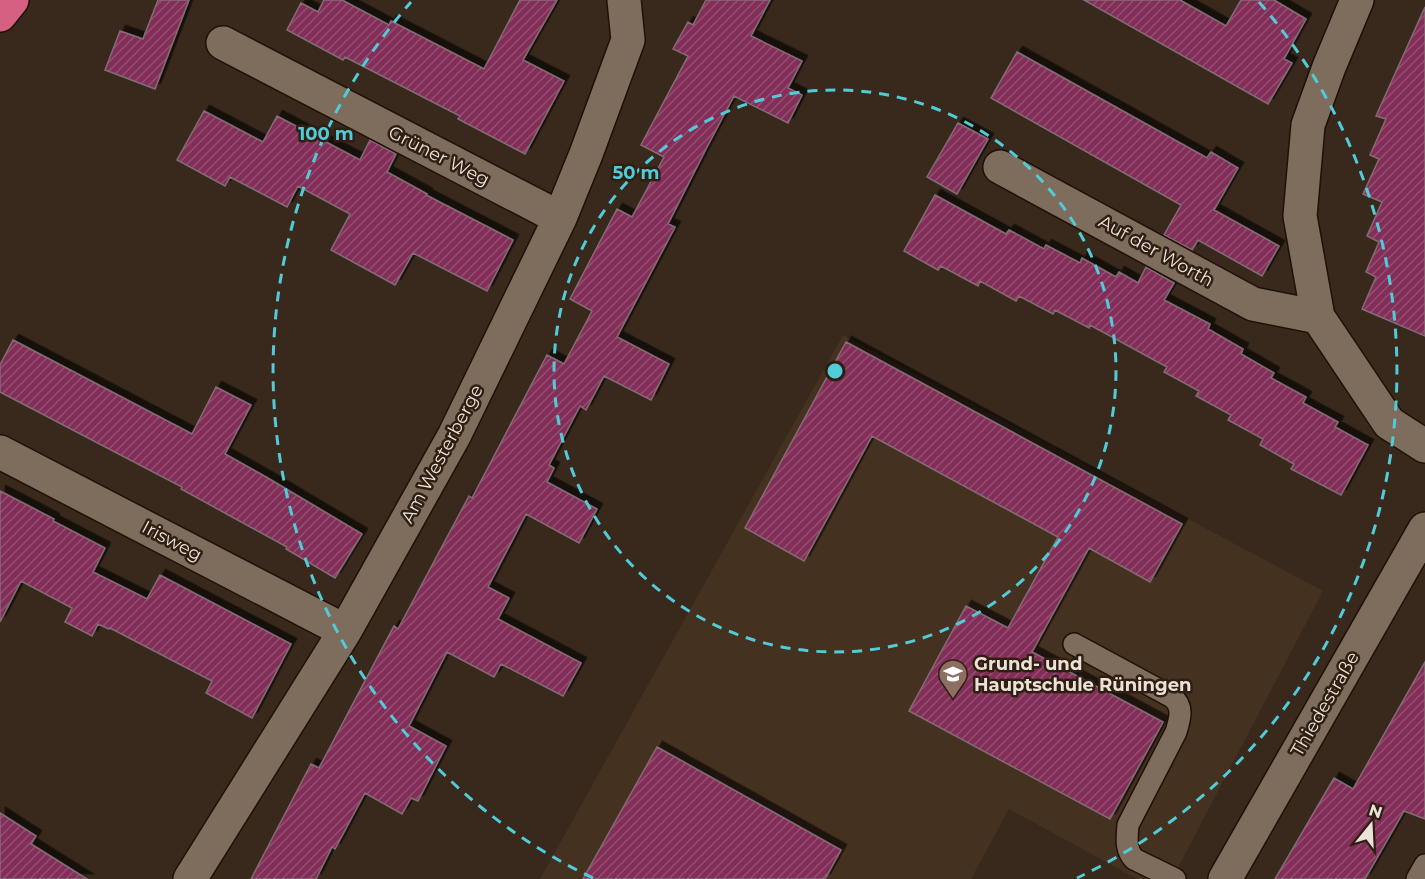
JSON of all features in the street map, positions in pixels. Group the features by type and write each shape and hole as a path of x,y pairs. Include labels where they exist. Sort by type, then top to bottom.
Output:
{"highway":[{"path":"0,15 12,0"}],"street":[{"name":"Am Westerberge","path":"190,879 345,631 454,436 560,218 628,40 624,0"},
{"path":"1357,0 1308,125 1300,216 1318,317 1389,423 1425,446"},
{"name":"Grüner Weg","path":"223,43 560,218"},
{"name":"Auf der Worth","path":"1000,167 1253,304 1318,317"},
{"name":"Irisweg","path":"0,452 345,631"},
{"name":"Thiedestraße","path":"1226,879 1425,529"}],"lane":[{"path":"1074,644 1172,697 1180,706 1181,717 1176,732 1128,825 1127,841 1127,848 1134,859 1175,879"},
{"path":"1417,879 1425,865"}],"shaded area":[{"name":"Grund- und Hauptschule Rüningen","path":"843,335 1323,591 1172,879 1137,879 1009,809 971,879 540,879"}],"building":[{"path":"158,0 189,0 155,89 105,70 120,31 143,39"},
{"path":"324,0 342,0 389,25 391,21 484,69 520,0 557,0 523,60 564,81 525,154 458,119 460,116 345,57 343,60 287,30 301,3 318,12"},
{"path":"706,0 770,0 751,36 802,61 788,88 802,95 788,123 734,96 668,224 675,227 617,337 669,364 651,400 604,376 586,410 580,406 549,465 554,468 547,482 597,509 579,543 526,514 488,587 509,598 498,619 581,663 563,696 501,664 494,677 447,652 409,726 446,746 418,801 411,798 402,814 365,793 335,849 332,847 316,879 251,879 311,764 319,768 394,626 398,629 469,496 472,498 547,355 564,364 592,311 570,299 617,209 632,217 664,157 641,145 688,56 673,49 688,22 693,25"},
{"path":"1084,0 1180,0 1226,26 1241,0 1274,0 1306,19 1284,59 1292,63 1268,104"},
{"path":"1425,7 1425,336 1362,309 1376,277 1366,272 1379,242 1367,236 1382,202 1363,194 1379,159 1370,155 1386,119 1376,116"},
{"path":"1017,52 1207,158 1211,152 1238,168 1214,210 1279,246 1262,276 1198,240 1192,250 1164,235 1181,205 991,98"},
{"path":"204,111 263,142 277,116 360,160 370,140 396,154 387,172 513,240 487,291 413,253 395,285 331,250 350,214 298,186 287,207 230,177 225,186 177,160"},
{"path":"958,123 988,139 957,194 927,177"},
{"path":"935,195 1006,234 1009,230 1044,249 1046,245 1080,263 1082,258 1116,277 1119,272 1138,283 1146,267 1174,283 1164,300 1210,324 1208,329 1243,349 1241,354 1274,373 1271,378 1306,397 1303,403 1338,422 1335,427 1368,445 1341,495 1291,469 1294,464 1260,445 1263,439 1228,420 1231,415 1196,396 1199,391 1164,372 1167,367 1090,325 1089,328 1055,310 1053,314 1019,296 1016,301 980,281 978,286 941,266 938,270 904,251"},
{"path":"13,340 192,434 216,387 251,405 225,454 362,534 335,578 286,549 287,547 181,489 182,487 0,392 0,365"},
{"path":"846,342 1182,524 1150,582 1089,548 1032,652 1163,722 1110,819 909,711 966,606 1008,628 1058,537 872,436 804,561 745,528"},
{"path":"0,491 105,548 93,572 147,599 160,575 291,644 252,718 206,693 212,681 110,628 98,624 92,636 65,622 72,608 21,581 0,622"},
{"path":"1425,662 1425,819 1404,811 1365,879 1275,879 1334,778 1353,789"},
{"path":"657,747 841,850 825,879 583,879"},
{"path":"0,813 36,836 31,844 87,879 0,879"}],"place":[{"name":"Grund- und Hauptschule Rüningen","path":"953,700"}]}
